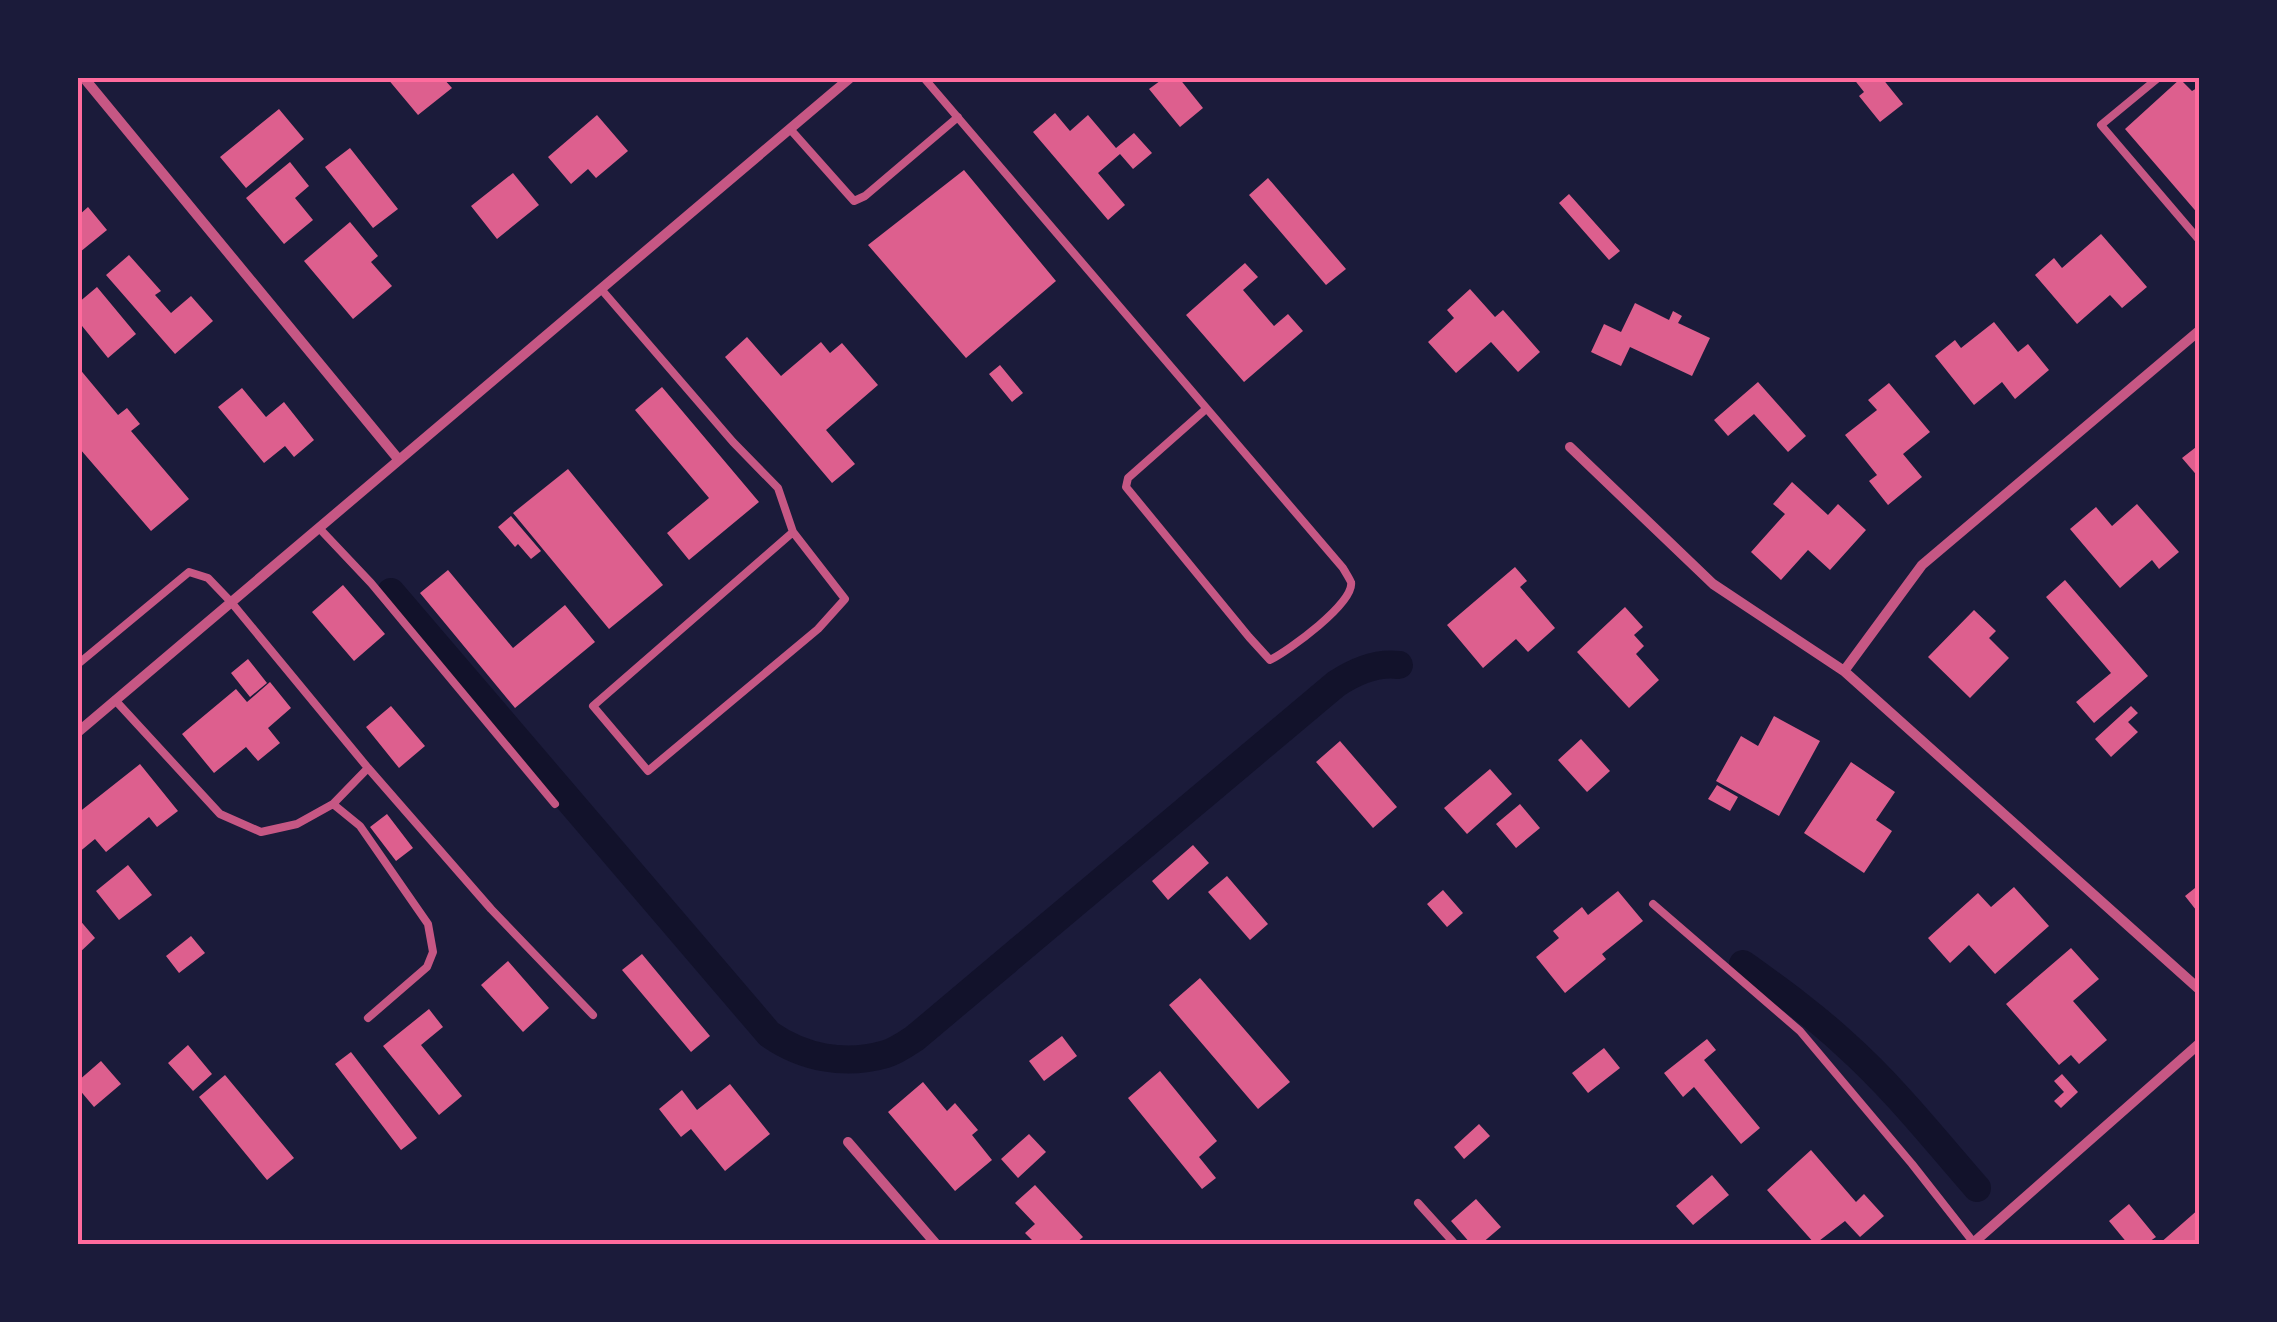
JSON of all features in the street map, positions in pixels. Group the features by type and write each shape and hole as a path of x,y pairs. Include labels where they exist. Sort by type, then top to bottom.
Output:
{"street":[{"path":"84,78 399,460"},
{"path":"78,732 850,78"},
{"path":"1844,671 1922,565 2200,330"},
{"path":"1570,447 1713,584 1844,671 2200,990"},
{"path":"1973,1244 2200,1043"},
{"path":"848,1142 936,1244"}],"lane":[{"path":"924,78 1343,568 1351,582 1349,595 1270,660 1126,487 1128,478 1206,409"},
{"path":"2158,78 2101,125 2200,241"},
{"path":"790,128 854,201 958,118"},
{"path":"601,289 722,430 778,488 793,532 846,599 818,629 648,770 592,706 793,532"},
{"path":"318,528 371,583 555,804"},
{"path":"78,664 188,572 208,578 491,909 593,1014"},
{"path":"115,700 220,814 261,832 296,824 333,804 368,768"},
{"path":"333,804 360,826 428,924 432,952 427,967 368,1018"},
{"path":"1653,904 1800,1032 1912,1164 1973,1244"},
{"path":"1418,1203 1455,1244"}],"building":[{"path":"387,78 443,78 452,88 418,115"},
{"path":"1164,78 1179,78 1203,108 1180,127 1149,89"},
{"path":"1853,78 1882,78 1903,104 1880,122 1859,96 1864,92"},
{"path":"2180,79 2192,91 2200,91 2200,216 2125,129"},
{"path":"279,109 304,139 246,188 220,157"},
{"path":"1055,113 1070,131 1088,115 1116,148 1134,133 1152,153 1133,169 1120,154 1098,173 1125,205 1108,220 1033,132"},
{"path":"597,115 628,151 596,178 588,169 571,184 548,157"},
{"path":"350,148 398,209 373,228 325,167"},
{"path":"290,162 309,186 295,198 313,220 284,244 246,198"},
{"path":"964,170 1056,281 966,358 868,245"},
{"path":"513,173 539,205 497,239 471,206"},
{"path":"1268,178 1346,269 1326,285 1249,195"},
{"path":"1569,194 1620,251 1609,260 1559,203"},
{"path":"88,207 107,230 80,252 78,216"},
{"path":"350,222 378,256 371,262 392,286 353,319 304,261"},
{"path":"2101,234 2147,287 2122,308 2110,295 2077,324 2035,275 2054,258 2062,268"},
{"path":"129,255 161,291 155,295 171,313 191,296 213,321 175,354 106,275"},
{"path":"1245,263 1258,277 1243,290 1274,326 1288,314 1303,331 1244,382 1186,315"},
{"path":"97,287 136,334 108,358 78,321 78,303"},
{"path":"1470,289 1495,317 1503,310 1540,352 1518,372 1491,342 1456,373 1428,342 1454,318 1447,310"},
{"path":"1635,303 1669,320 1673,311 1682,316 1678,323 1710,338 1692,376 1630,347 1621,366 1591,352 1604,324 1621,332"},
{"path":"1994,322 2018,352 2028,344 2049,370 2015,399 2002,382 1974,405 1935,356 1955,340 1961,348"},
{"path":"747,337 781,376 821,342 830,353 842,343 878,385 826,430 855,464 832,483 725,357"},
{"path":"1000,365 1023,393 1012,402 989,374"},
{"path":"78,367 118,415 127,408 140,424 131,431 189,499 151,531 80,449 78,452"},
{"path":"1758,382 1806,436 1788,452 1754,414 1728,436 1714,420"},
{"path":"1889,383 1930,432 1903,454 1922,477 1888,505 1869,481 1877,475 1845,435 1877,410 1868,400"},
{"path":"662,387 759,502 689,560 667,533 709,498 635,410"},
{"path":"242,388 266,417 284,402 314,440 294,457 285,446 264,463 218,407"},
{"path":"2200,444 2200,479 2182,458"},
{"path":"568,469 663,585 609,629 513,513"},
{"path":"1792,482 1828,515 1838,504 1866,530 1830,570 1808,550 1781,580 1751,552 1785,514 1773,504"},
{"path":"2137,504 2179,552 2159,569 2152,560 2120,588 2070,529 2096,507 2112,526"},
{"path":"511,516 541,551 531,559 498,527"},
{"path":"1515,567 1527,581 1520,587 1555,628 1528,652 1516,639 1483,668 1447,625"},
{"path":"448,570 513,648 565,605 595,642 515,708 420,593"},
{"path":"2065,580 2148,676 2094,723 2076,702 2111,673 2046,597"},
{"path":"343,585 385,634 354,661 312,612"},
{"path":"1625,607 1643,627 1634,635 1644,646 1636,654 1659,680 1629,708 1577,652"},
{"path":"1974,610 1996,631 1989,638 2009,658 1970,698 1928,657"},
{"path":"248,659 267,683 250,697 231,673"},
{"path":"270,682 291,708 268,728 280,743 258,761 246,747 214,773 182,734 236,689 247,702"},
{"path":"391,706 425,746 399,768 366,727"},
{"path":"2131,706 2138,713 2128,722 2138,732 2111,757 2095,739"},
{"path":"1774,716 1820,741 1779,816 1716,781 1741,736 1758,746"},
{"path":"1581,739 1610,771 1587,792 1558,760"},
{"path":"1340,741 1397,807 1373,828 1316,762"},
{"path":"1851,762 1895,792 1876,820 1892,831 1864,873 1804,833"},
{"path":"140,764 178,811 157,827 149,817 106,852 95,839 78,853 78,813"},
{"path":"1490,769 1512,794 1467,834 1444,808"},
{"path":"1717,785 1738,797 1730,811 1708,799"},
{"path":"1520,804 1540,828 1516,848 1496,824"},
{"path":"387,814 413,848 396,861 370,827"},
{"path":"1193,845 1209,863 1168,900 1152,881"},
{"path":"128,865 152,895 119,920 96,891"},
{"path":"1227,876 1268,924 1250,940 1208,892"},
{"path":"2200,884 2200,915 2185,896"},
{"path":"2014,887 2049,926 1995,974 1969,945 1950,963 1928,938 1978,893 1991,907"},
{"path":"1443,890 1463,913 1447,927 1427,904"},
{"path":"1618,891 1643,921 1602,954 1606,959 1565,993 1536,957 1559,938 1553,931 1582,907 1588,915"},
{"path":"78,918 95,938 78,954"},
{"path":"191,936 205,953 179,973 166,956"},
{"path":"2071,948 2099,979 2073,1001 2107,1040 2079,1064 2071,1055 2059,1065 2006,1004"},
{"path":"642,954 710,1036 691,1052 622,970"},
{"path":"508,961 549,1008 523,1032 481,985"},
{"path":"1200,978 1290,1082 1258,1109 1169,1005"},
{"path":"429,1009 443,1027 421,1045 462,1096 439,1115 383,1046"},
{"path":"1062,1036 1077,1056 1044,1081 1029,1061"},
{"path":"1707,1039 1716,1050 1704,1060 1760,1128 1741,1144 1694,1087 1683,1097 1664,1073"},
{"path":"188,1045 212,1074 193,1091 168,1063"},
{"path":"1604,1048 1620,1068 1588,1093 1572,1073"},
{"path":"351,1052 417,1138 401,1150 335,1064"},
{"path":"101,1061 121,1084 94,1107 78,1088 78,1081"},
{"path":"1160,1071 1217,1141 1199,1157 1216,1178 1202,1189 1128,1098"},
{"path":"2062,1074 2078,1092 2061,1108 2054,1101 2064,1092 2054,1081"},
{"path":"225,1075 294,1158 267,1180 199,1097"},
{"path":"923,1082 947,1111 955,1103 978,1130 972,1135 992,1160 955,1191 888,1112"},
{"path":"730,1084 770,1134 725,1171 691,1129 681,1137 659,1109 682,1090 697,1110"},
{"path":"1479,1124 1490,1136 1464,1159 1454,1147"},
{"path":"1029,1134 1046,1152 1018,1178 1001,1159"},
{"path":"1811,1150 1856,1202 1864,1194 1884,1216 1860,1237 1845,1221 1815,1244 1767,1190"},
{"path":"1712,1175 1729,1195 1693,1225 1676,1206"},
{"path":"1035,1185 1083,1237 1075,1244 1036,1244 1025,1233 1035,1224 1015,1203"},
{"path":"1476,1199 1501,1227 1481,1244 1471,1244 1451,1221"},
{"path":"2129,1204 2156,1237 2146,1244 2128,1244 2109,1221"},
{"path":"2200,1208 2200,1244 2159,1244"}],"waterway":[{"path":"391,592 769,1034 810,1054 840,1059 886,1054 915,1038 1336,684 1366,669 1399,665"},
{"path":"1743,964 1809,1013 1864,1062 1977,1188"}]}
